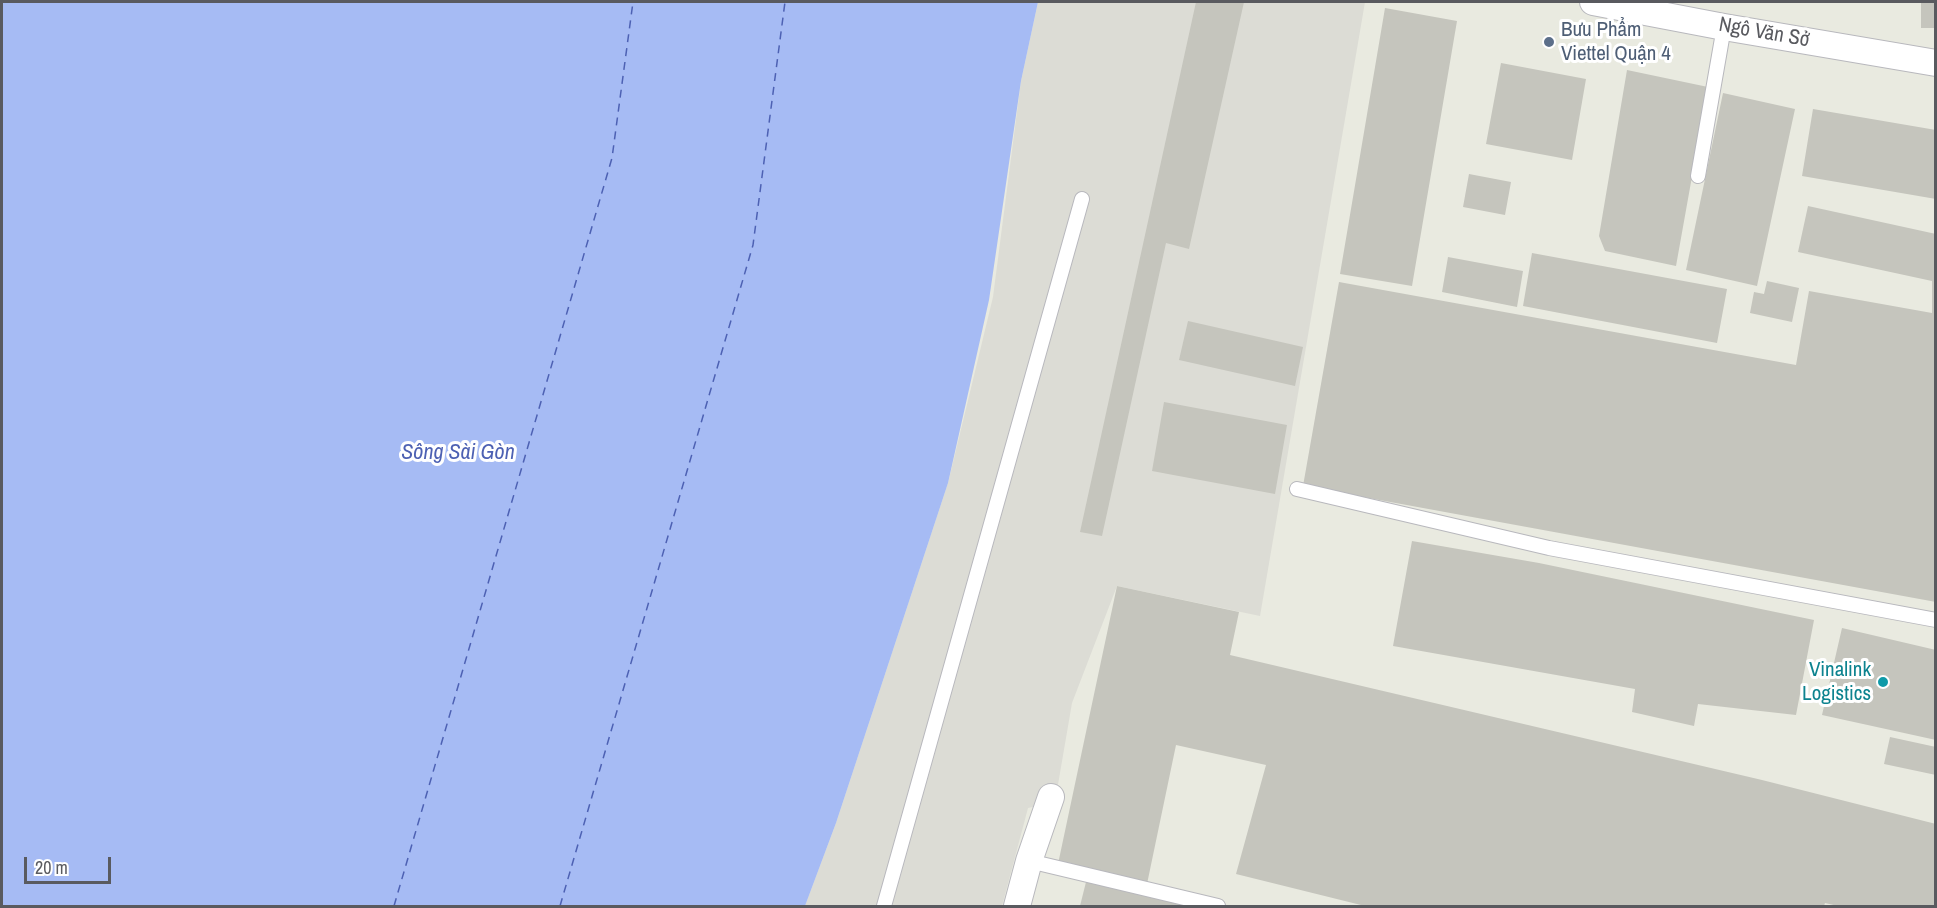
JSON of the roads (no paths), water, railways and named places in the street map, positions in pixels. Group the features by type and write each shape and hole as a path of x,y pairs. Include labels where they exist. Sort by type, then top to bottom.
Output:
{"street":[{"name":"Ngô Văn Sở","path":"1601,2 1724,27 1935,63"},
{"path":"1017,906 1029,861 1051,797"}],"lane":[{"path":"1698,176 1724,27"},
{"path":"884,906 1082,199"},
{"path":"1297,489 1550,548 1935,620"},
{"path":"1029,861 1218,906"}],"water":[{"name":"Sông Sài Gòn","path":"2,2 1038,2 1021,81 989,300 948,483 836,823 805,906 2,906"}],"place":[{"name":"Bưu Phẩm Viettel Quận 4","path":"1549,42"},
{"name":"Vinalink Logistics","path":"1883,682"}]}
